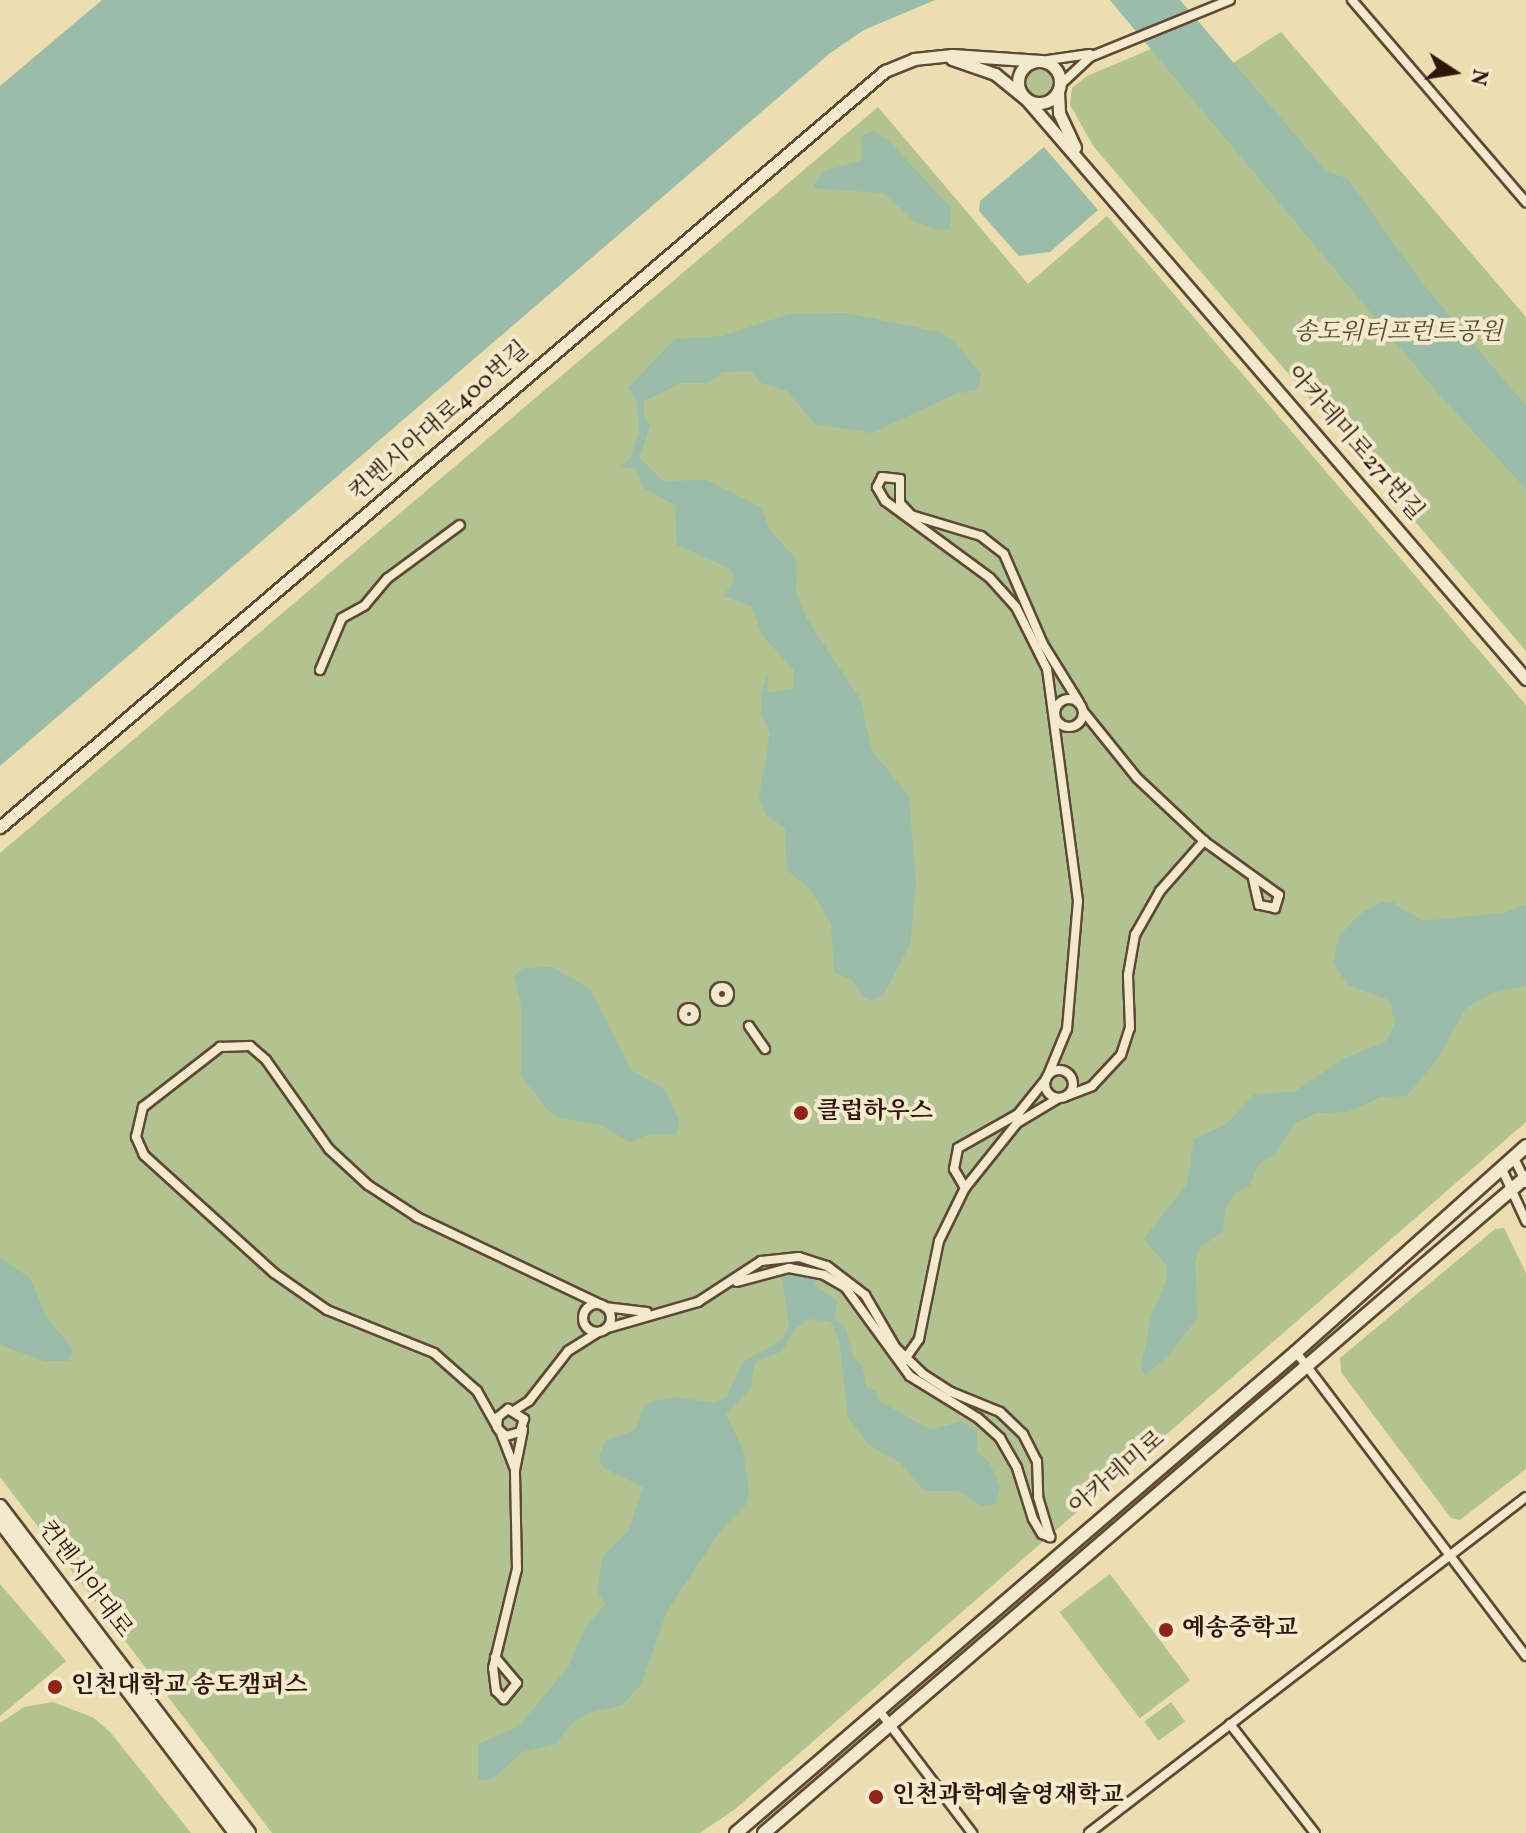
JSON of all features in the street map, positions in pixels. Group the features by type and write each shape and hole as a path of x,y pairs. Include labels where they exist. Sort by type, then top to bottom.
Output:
{"main road":[{"name":"아카데미로","path":"736,1833 1296,1352 1526,1146"},
{"name":"아카데미로","path":"764,1833 1525,1180"},
{"name":"컨벤시아대로","path":"0,1506 249,1833"},
{"name":"컨벤시아대로","path":"0,1522 235,1833"}],"street":[{"path":"1106,50 1028,64 1020,74 1019,87 1026,99 1044,103 1074,67 1129,40 1230,0"},
{"path":"1352,0 1526,202"},
{"path":"939,57 966,54 1041,61 1056,70 1059,113 1086,164"},
{"path":"939,57 988,70 1026,99 1086,164"},
{"name":"컨벤시아대로400번길","path":"0,827 860,91 885,71 914,59 939,57"},
{"name":"아카데미로271번길","path":"1086,164 1526,679"},
{"path":"965,1188 954,1169 958,1148 1018,1114 1047,1077 1059,1055 1069,1018 1078,901 1055,714 1044,659 1016,607 990,578 885,501 877,487 882,477 900,479 900,503 911,515 981,536 1004,554 1043,644 1089,723 1137,778 1204,841 1253,879"},
{"path":"320,670 342,618 365,605 388,578 460,525"},
{"path":"1055,714 1065,699 1081,707"},
{"path":"1078,723 1081,707"},
{"path":"1055,714 1066,726"},
{"path":"1058,738 1066,726 1089,723"},
{"path":"903,1362 924,1325 939,1241 965,1188 1017,1123 1062,1098 1092,1086 1117,1062 1128,1036 1128,964 1138,928 1160,891 1204,841"},
{"path":"749,1026 765,1049"},
{"path":"515,1470 489,1407 434,1353 327,1310 274,1273 144,1155 136,1126 143,1107 213,1051 228,1044 250,1046 266,1060 329,1149 368,1185 401,1208 578,1297 602,1306 655,1312"},
{"path":"1059,1055 1073,1088 1062,1098"},
{"path":"1069,1075 1079,1086 1092,1086"},
{"path":"1047,1077 1069,1075"},
{"path":"1047,1077 1048,1092 1062,1098"},
{"path":"1513,1156 1525,1180"},
{"path":"1501,1167 1526,1221"},
{"path":"777,1269 779,1257"},
{"path":"495,1657 517,1683 504,1699 494,1687 495,1657 517,1569 515,1470 534,1395 556,1363 583,1340 599,1332 655,1312 698,1302 724,1287 753,1264 779,1257 815,1260 857,1286 903,1362 935,1384 1000,1412 1015,1424 1037,1461 1038,1497 1050,1537 1042,1534 1033,1519 1017,1468 1000,1438 903,1362 852,1294 812,1270 777,1269 724,1287"},
{"path":"812,1270 815,1260"},
{"path":"578,1297 585,1313 583,1340"},
{"path":"585,1313 602,1306"},
{"path":"602,1306 611,1314 608,1328"},
{"path":"586,1327 599,1332"},
{"path":"1296,1352 1526,1656"},
{"path":"489,1407 515,1410 534,1395"},
{"path":"499,1430 504,1410"},
{"path":"515,1410 524,1426"},
{"path":"1000,1438 1015,1424"},
{"path":"499,1430 511,1437 524,1426"},
{"path":"1017,1468 1037,1461"},
{"path":"1089,1833 1526,1497"},
{"path":"878,1709 972,1833"},
{"path":"1230,1724 1315,1833"}],"green space":[{"name":"송도워터프런트공원","path":"1110,0 1180,0 1233,63 1281,32 1526,317 1526,651 1094,147 1070,105 1072,88 1087,76 1151,49"},
{"path":"1039,69 1049,73 1053,83 1049,93 1039,97 1029,93 1025,83 1029,73"},
{"path":"878,107 1028,284 1107,216 1526,705 1526,1122 734,1810 700,1833 272,1833 0,1477 0,853"},
{"path":"1504,1228 1526,1273 1526,1469 1460,1520 1451,1518 1341,1372 1340,1358 1495,1229"},
{"path":"1110,1574 1190,1680 1140,1718 1060,1612"},
{"path":"0,1584 66,1661 0,1716"},
{"path":"53,1702 94,1718 110,1732 191,1833 0,1833 0,1723 24,1707"},
{"path":"1171,1702 1185,1721 1158,1741 1144,1721"}],"shaded area":[{"path":"102,0 935,0 864,30 829,54 0,766 0,86"},
{"path":"1110,0 1180,0 1326,171 1348,179 1422,283 1526,406 1526,489 1437,392"},
{"path":"873,131 888,140 951,208 950,229 938,230 916,222 883,193 813,188 822,172 862,160 861,136"},
{"path":"1044,147 1098,210 1050,252 1019,256 979,211 980,201"},
{"path":"846,313 939,332 955,342 981,374 978,390 955,394 872,433 815,424 787,391 761,383 751,371 723,372 707,383 681,383 644,401 644,417 650,425 640,458 663,481 707,480 762,508 769,529 797,560 796,592 807,619 860,699 872,751 909,796 916,884 910,944 884,994 872,1001 862,996 852,980 834,972 831,924 810,889 787,870 785,828 766,815 759,798 770,733 761,714 761,695 768,672 767,693 793,689 794,670 762,635 752,606 723,596 734,581 731,569 677,545 675,505 642,487 636,468 620,467 630,459 639,432 637,402 628,388 675,339 723,336 790,314"},
{"path":"1382,902 1392,902 1422,921 1503,913 1526,905 1526,986 1492,993 1465,1009 1441,1054 1407,1096 1381,1097 1348,1112 1317,1113 1295,1123 1275,1154 1258,1165 1250,1185 1234,1194 1225,1210 1223,1232 1200,1247 1195,1261 1198,1317 1169,1355 1145,1375 1141,1367 1152,1313 1167,1280 1166,1265 1144,1239 1187,1184 1194,1139 1225,1125 1255,1094 1294,1092 1345,1058 1385,1042 1391,1033 1395,1022 1389,1000 1348,985 1333,963 1339,936 1360,914"},
{"path":"553,967 591,990 632,1071 664,1088 679,1120 676,1135 649,1134 630,1142 600,1125 561,1118 549,1111 521,1076 521,1006 514,976 523,968"},
{"path":"0,1258 30,1278 47,1318 73,1349 69,1361 45,1361 0,1345"},
{"path":"781,1272 819,1276 814,1284 837,1301 834,1318 846,1329 853,1358 862,1365 866,1387 875,1390 879,1401 931,1430 963,1421 977,1431 977,1452 989,1462 1000,1486 996,1504 982,1506 958,1491 924,1491 900,1463 868,1444 848,1417 839,1340 831,1322 809,1319 795,1329 782,1351 755,1362 750,1389 726,1414 743,1450 749,1493 745,1506 721,1530 667,1611 641,1685 622,1705 589,1713 571,1724 556,1744 522,1752 494,1778 478,1781 478,1744 518,1727 569,1666 585,1627 605,1605 597,1590 603,1556 629,1530 643,1487 602,1467 599,1457 605,1441 635,1430 644,1406 653,1401 676,1397 714,1403 727,1396 743,1362 783,1339 789,1325"}],"place":[{"name":"클럽하우스","path":"801,1113"},
{"name":"예송중학교","path":"1166,1630"},
{"name":"인천대학교 송도캠퍼스","path":"55,1687"},
{"name":"인천과학예술영재학교","path":"876,1797"}]}
